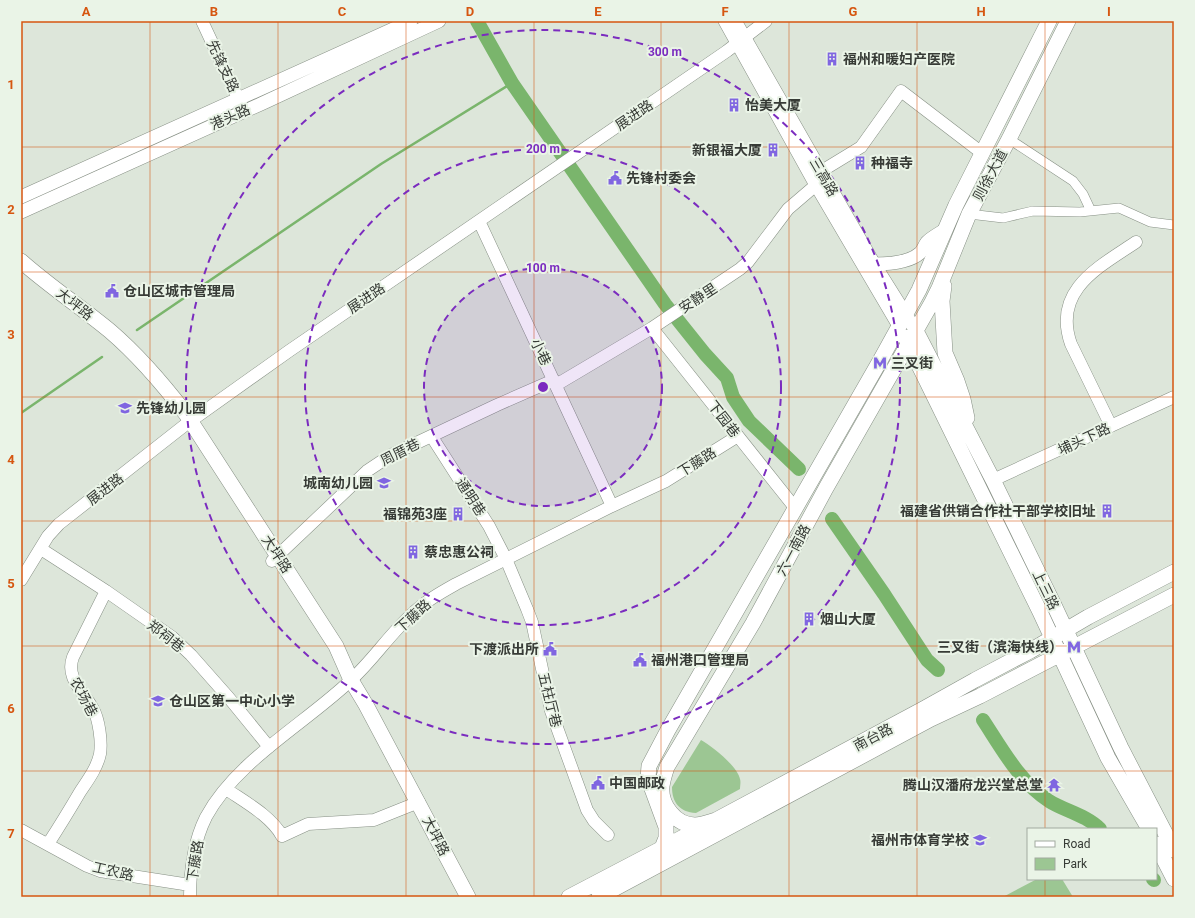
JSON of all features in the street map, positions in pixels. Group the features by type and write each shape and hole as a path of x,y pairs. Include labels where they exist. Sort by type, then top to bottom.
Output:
{"main road":[{"name":"港头路","path":"21,212 241,106 411,21"},
{"name":"港头路","path":"21,197 241,106 439,21"},
{"name":"三高路","path":"725,21 741,40 820,172 874,264 902,319"},
{"name":"三高路","path":"735,21 741,40 816,185 902,319"},
{"name":"则徐大道","path":"902,319 919,290 956,205 1049,21"},
{"name":"则徐大道","path":"912,337 939,288 969,214 1009,139 1068,21"},
{"path":"874,264 891,263 912,258 924,249 927,242 946,229"},
{"path":"958,242 942,296 944,344 945,353 963,399 970,436"},
{"name":"大坪路","path":"21,261 125,350 142,373 188,423 275,559 330,652 351,680 366,705 419,802 468,897"},
{"path":"21,270 108,334"},
{"path":"902,319 912,337"},
{"name":"六一南路","path":"662,848 666,838 666,827 648,778 650,766 668,730 796,509 902,319"},
{"name":"六一南路","path":"716,820 689,825 676,819 664,801 662,793 662,786 667,767 753,623 826,488 912,337"},
{"name":"上三路","path":"912,337 970,436 993,480 1121,748 1174,850"},
{"name":"上三路","path":"912,337 1108,758 1148,828"},
{"name":"南台路","path":"569,897 924,709 1065,630 1174,572"},
{"name":"南台路","path":"600,897 931,719 980,696 1174,595"},
{"path":"1157,846 1174,879"}],"street":[{"name":"先锋支路","path":"202,21 241,106"},
{"name":"展进路","path":"21,580 26,563 41,549 48,536 59,524 188,423 289,351 741,40 766,21"},
{"path":"820,172 861,147 901,91 982,153"},
{"path":"1009,139 1073,181 1083,194 1091,211"},
{"name":"安静里","path":"555,382 657,325 744,266 788,209 816,185"},
{"path":"969,214 1003,218 1034,211 1080,212 1119,208 1150,222 1174,225"},
{"name":"小巷","path":"479,221 612,506"},
{"path":"1111,426 1072,344 1068,331 1067,316 1073,297 1086,277 1136,242"},
{"name":"下园巷","path":"657,325 738,436 796,509"},
{"name":"周厝巷","path":"275,559 367,471 385,459 496,404 555,382"},
{"name":"埔头下路","path":"993,480 1174,397"},
{"name":"通明巷","path":"432,436 484,518 506,559"},
{"name":"下藤路","path":"190,891 195,849 199,834 211,809 226,789 243,770 269,747 351,680 393,633 419,608 456,584 612,506 666,481 738,436"},
{"name":"郑祠巷","path":"41,549 106,591 172,637 184,648 229,698 269,747"},
{"name":"五柱厅巷","path":"506,559 532,622 550,706 560,737 590,815 599,827 608,835"},
{"name":"农场巷","path":"48,844 93,772 100,754 100,741 96,714 74,680 71,666 73,657 106,591"},
{"path":"226,789 270,820 277,827 282,836 308,824 374,820 419,802"},
{"name":"工农路","path":"21,830 87,866 100,871 190,891"}],"green space":[{"path":"701,740 718,752 735,769 740,780 740,789 696,813 685,811 675,802 672,787"},
{"path":"1035,880 1063,880 1073,897 1003,897"}],"waterway":[{"path":"477,21 512,83 665,304 705,354 727,378 733,397 749,421 799,469"},
{"path":"137,330 381,164 512,83"},
{"path":"21,413 102,357"},
{"path":"832,519 884,594 927,660 938,670"},
{"path":"983,720 1012,764 1038,793 1049,801 1088,820 1099,828"}],"place":[{"name":"福州和暖妇产医院","path":"832,59"},
{"name":"怡美大厦","path":"734,105"},
{"name":"新银福大厦","path":"773,150"},
{"name":"种福寺","path":"860,163"},
{"name":"先锋村委会","path":"615,178"},
{"name":"仓山区城市管理局","path":"112,291"},
{"name":"三叉街","path":"880,363"},
{"name":"先锋幼儿园","path":"125,408"},
{"name":"城南幼儿园","path":"384,483"},
{"name":"福建省供销合作社干部学校旧址","path":"1107,511"},
{"name":"福锦苑3座","path":"458,514"},
{"name":"蔡忠惠公祠","path":"413,552"},
{"name":"烟山大厦","path":"809,619"},
{"name":"三叉街（滨海快线）","path":"1074,647"},
{"name":"下渡派出所","path":"550,649"},
{"name":"福州港口管理局","path":"640,660"},
{"name":"仓山区第一中心小学","path":"158,701"},
{"name":"中国邮政","path":"598,783"},
{"name":"腾山汉潘府龙兴堂总堂","path":"1054,785"},
{"name":"福州市体育学校","path":"980,840"}]}
